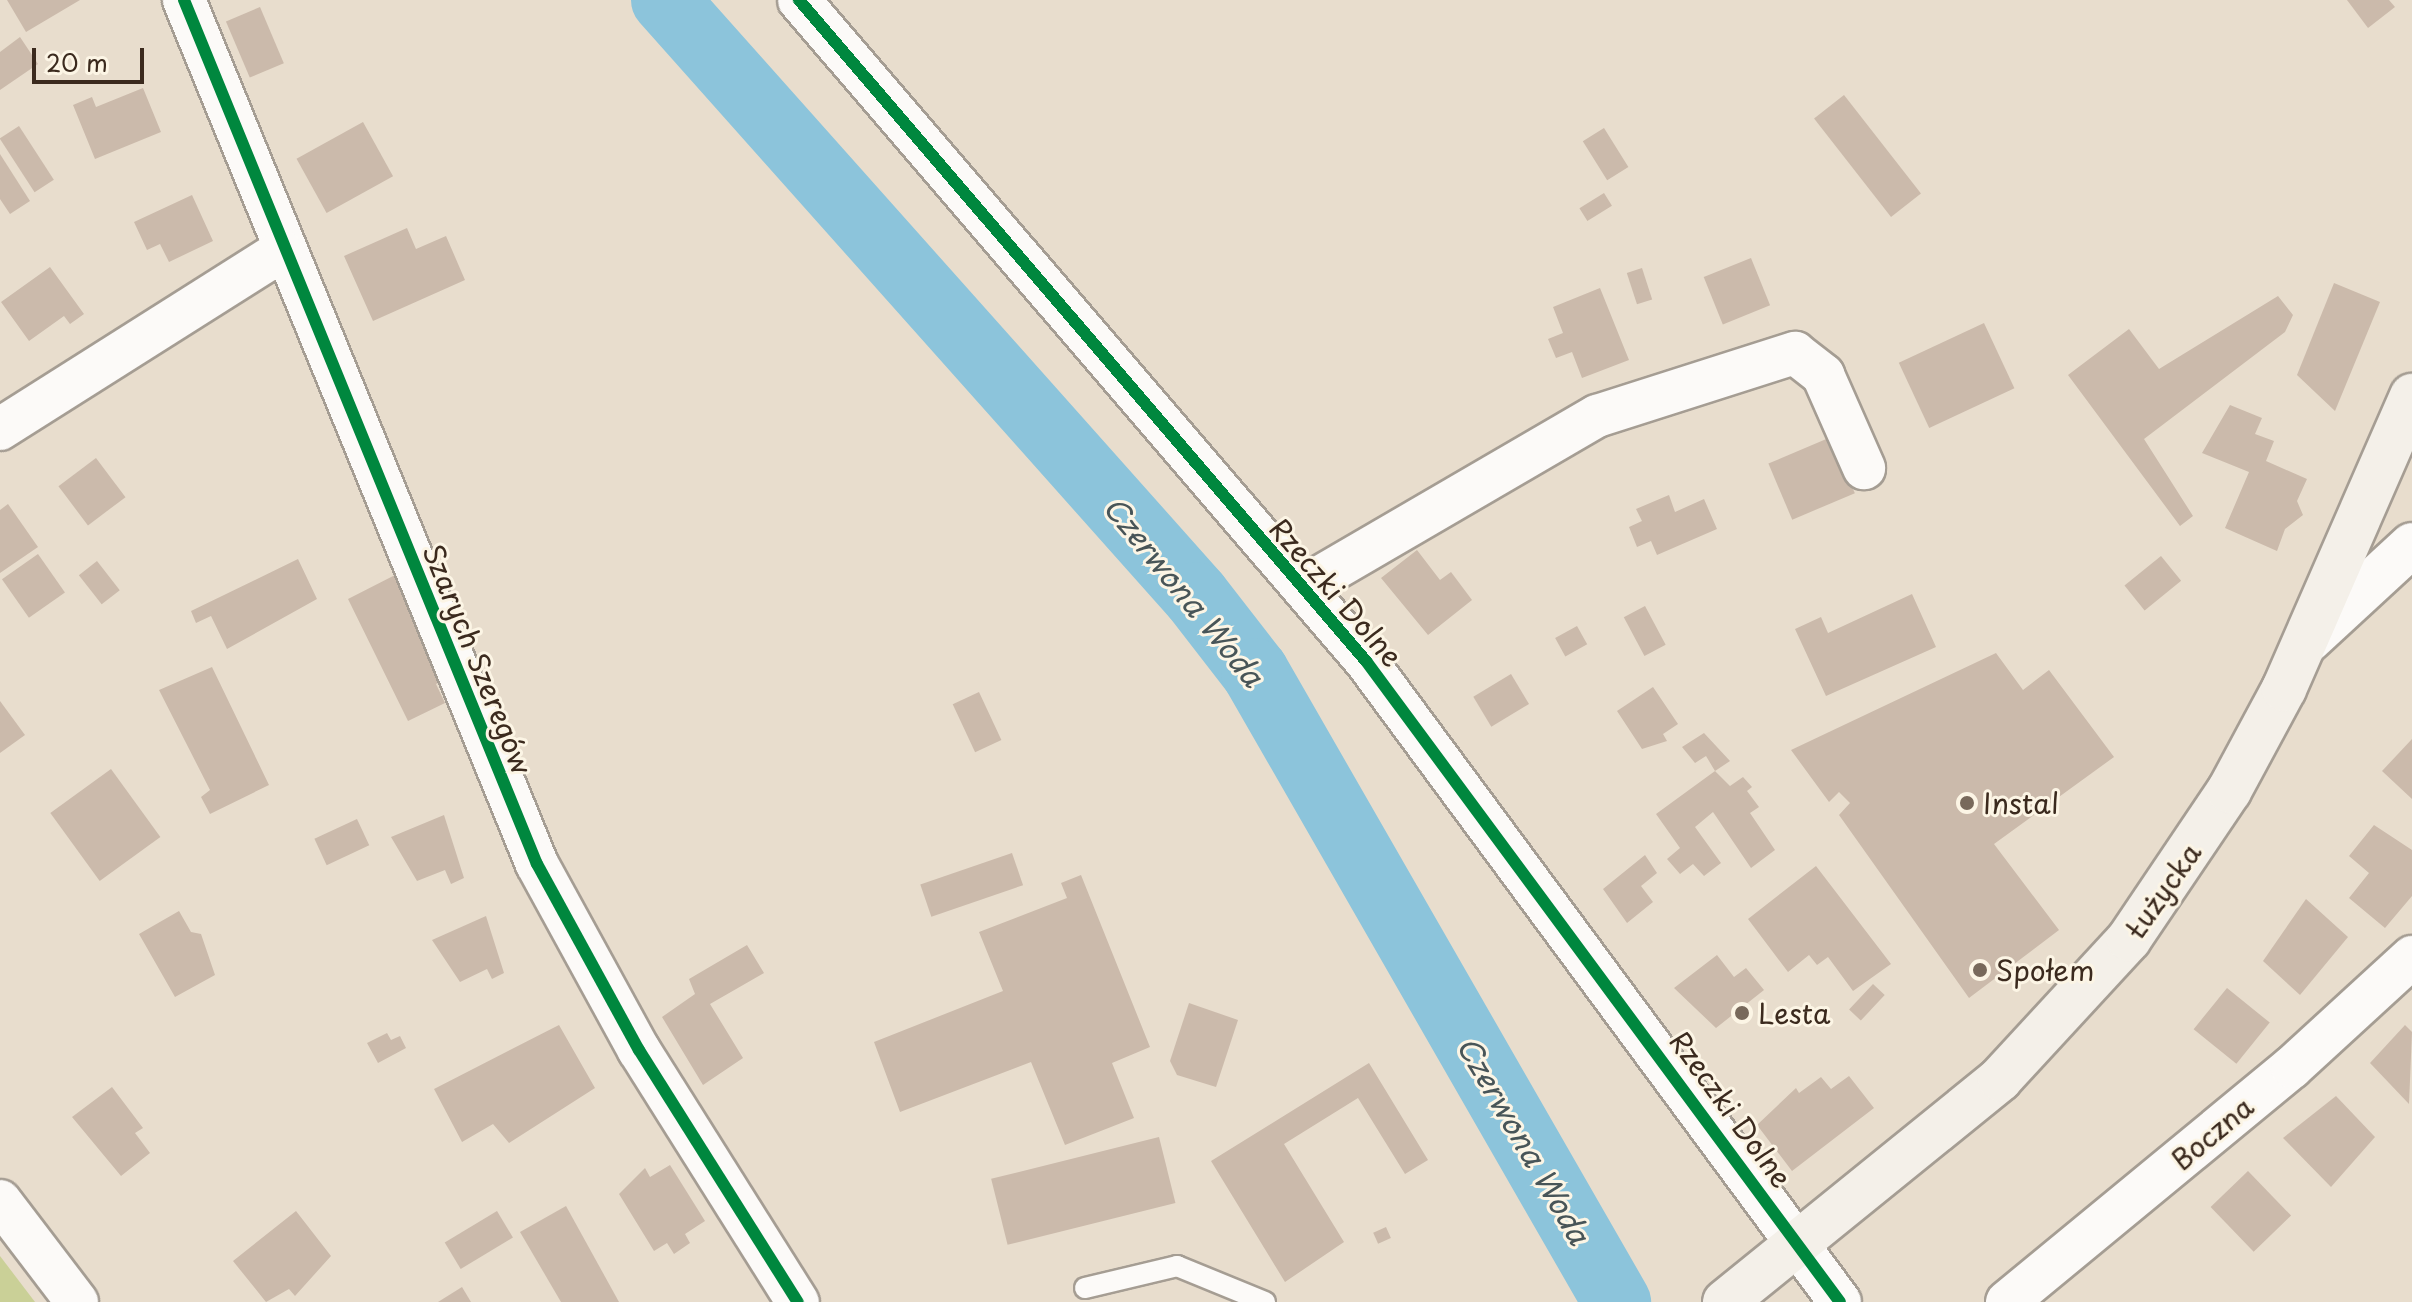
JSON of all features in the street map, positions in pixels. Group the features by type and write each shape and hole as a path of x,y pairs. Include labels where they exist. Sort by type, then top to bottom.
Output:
{"main road":[{"name":"Łużycka","path":"1725,1302 1799,1246 2000,1079 2129,939 2229,791 2309,640 2403,458 2412,396"}],"street":[{"name":"Szarych Szeregów","path":"184,0 282,251 537,864 639,1050 798,1302"},
{"name":"Rzeczki Dolne","path":"799,0 1303,587 1452,770 1840,1302"},
{"path":"0,429 282,251"},
{"name":"Rzeczki Dolne","path":"1303,587 1597,416 1795,353 1823,375 1864,468"},
{"path":"2309,640 2412,545"},
{"name":"Boczna","path":"2007,1302 2292,1067 2412,957"},
{"path":"0,1201 77,1302"}],"lane":[{"path":"1085,1288 1177,1266 1265,1302"}],"green space":[{"path":"0,1256 35,1302 0,1302"}],"building":[{"path":"7,0 80,0 26,32"},
{"path":"2347,0 2389,0 2395,7 2368,28"},
{"path":"260,7 284,63 250,78 226,21"},
{"path":"20,37 38,64 0,90 0,52"},
{"path":"143,88 161,132 95,159 73,105 92,97 96,107"},
{"path":"1844,95 1921,194 1891,217 1814,118"},
{"path":"363,122 393,176 327,213 297,159"},
{"path":"19,126 54,180 35,192 0,139"},
{"path":"1604,128 1628,167 1607,180 1583,141"},
{"path":"0,154 30,201 10,214 0,199"},
{"path":"1604,193 1612,206 1587,221 1579,208"},
{"path":"192,195 213,241 169,262 160,244 147,250 134,222"},
{"path":"407,228 416,249 446,236 465,280 373,321 344,256"},
{"path":"1751,258 1770,305 1723,324 1704,277"},
{"path":"50,267 84,314 70,324 64,316 29,341 1,302"},
{"path":"1642,268 1652,299 1637,304 1627,273"},
{"path":"2334,283 2380,302 2335,411 2297,375"},
{"path":"1600,288 1629,360 1582,378 1572,352 1556,358 1548,339 1563,333 1553,307"},
{"path":"2278,296 2293,315 2285,332 2144,439 2193,516 2180,526 2068,375 2129,329 2159,369"},
{"path":"1984,323 2014,388 1929,428 1899,363"},
{"path":"2230,405 2262,418 2255,434 2274,441 2266,461 2307,479 2297,501 2303,515 2285,529 2277,551 2225,528 2249,472 2202,453"},
{"path":"1831,437 1855,493 1792,520 1768,464"},
{"path":"96,458 125,497 88,525 58,486"},
{"path":"1669,495 1675,512 1704,499 1717,529 1657,555 1651,541 1637,547 1629,527 1642,521 1636,509"},
{"path":"8,504 38,547 0,573 0,510"},
{"path":"1417,550 1440,580 1451,572 1472,600 1428,635 1381,578"},
{"path":"38,554 65,593 29,618 2,579"},
{"path":"2161,556 2181,581 2145,610 2124,586"},
{"path":"298,559 317,599 227,649 211,616 196,623 191,611"},
{"path":"97,561 120,590 102,604 79,575"},
{"path":"399,573 449,678 436,684 445,703 408,721 348,599"},
{"path":"1912,594 1936,647 1826,696 1795,629 1821,617 1828,633"},
{"path":"1645,606 1666,645 1644,656 1624,617"},
{"path":"1577,626 1587,644 1565,656 1555,638"},
{"path":"1996,653 2023,690 2049,670 2114,757 1994,844 2059,930 1969,998 1839,815 1850,803 1839,792 1829,802 1791,750"},
{"path":"212,667 269,785 210,814 201,797 210,790 159,690"},
{"path":"1511,674 1529,704 1491,727 1473,697"},
{"path":"1653,687 1678,724 1663,734 1667,741 1642,749 1617,711"},
{"path":"979,692 1001,740 975,752 953,704"},
{"path":"0,701 25,735 0,753"},
{"path":"1704,733 1730,761 1715,771 1706,756 1695,763 1682,747"},
{"path":"2412,739 2412,799 2382,771"},
{"path":"111,769 160,837 100,881 50,813"},
{"path":"1715,771 1730,786 1743,777 1752,787 1747,791 1759,807 1750,813 1775,850 1751,868 1713,812 1695,827 1721,863 1704,876 1693,864 1680,874 1667,859 1680,848 1656,814"},
{"path":"444,815 464,878 451,884 445,870 417,881 391,837"},
{"path":"357,819 369,845 327,865 314,839"},
{"path":"2374,825 2412,850 2412,896 2385,928 2349,898 2369,873 2349,856"},
{"path":"1012,853 1023,885 931,917 920,885"},
{"path":"1645,855 1657,873 1641,886 1653,902 1627,923 1603,889"},
{"path":"1816,866 1891,964 1853,991 1828,957 1817,965 1809,955 1788,972 1748,919"},
{"path":"1081,875 1150,1047 1112,1063 1134,1118 1065,1145 1031,1062 900,1112 874,1042 1003,991 979,932 1067,898 1061,883"},
{"path":"2306,899 2348,937 2300,995 2263,961"},
{"path":"179,911 191,932 201,934 215,975 175,997 139,934"},
{"path":"486,916 504,973 492,979 487,969 460,982 432,940"},
{"path":"747,945 764,973 710,1004 743,1058 703,1085 662,1017 695,994 689,979"},
{"path":"1717,955 1734,977 1746,968 1764,990 1716,1028 1674,988"},
{"path":"1873,984 1885,995 1861,1021 1849,1010"},
{"path":"2227,988 2270,1023 2236,1064 2194,1029"},
{"path":"1189,1003 1238,1020 1216,1087 1177,1075 1170,1061"},
{"path":"559,1025 595,1088 509,1143 493,1124 462,1142 434,1089"},
{"path":"2405,1025 2412,1032 2409,1104 2370,1063"},
{"path":"387,1033 391,1040 400,1036 406,1048 378,1063 367,1043"},
{"path":"1369,1063 1428,1160 1405,1174 1358,1098 1284,1144 1344,1242 1285,1282 1211,1161"},
{"path":"1849,1076 1874,1108 1792,1171 1757,1125 1796,1088 1799,1093 1821,1077 1831,1089"},
{"path":"112,1087 143,1128 135,1133 150,1153 121,1176 72,1117"},
{"path":"2336,1096 2375,1137 2331,1187 2283,1138"},
{"path":"1159,1137 1175,1203 1008,1245 991,1179"},
{"path":"670,1165 705,1221 685,1234 690,1243 674,1254 667,1243 654,1251 619,1194 645,1168 650,1177"},
{"path":"2248,1171 2291,1216 2254,1252 2211,1207"},
{"path":"566,1206 619,1302 561,1302 520,1232"},
{"path":"296,1211 331,1256 295,1296 289,1289 266,1302 233,1261"},
{"path":"497,1211 513,1238 461,1269 445,1242"},
{"path":"1386,1227 1391,1238 1378,1244 1373,1233"},
{"path":"462,1287 471,1302 438,1302"}],"waterway":[{"name":"Czerwona Woda","path":"665,0 1196,596 1255,672 1617,1302"}],"cycle path":[{"path":"184,0 537,864 639,1050 798,1302"},
{"path":"799,0 1366,661 1840,1302"}],"place":[{"name":"Instal","path":"1967,803"},
{"name":"Społem","path":"1980,970"},
{"name":"Lesta","path":"1742,1013"}]}
